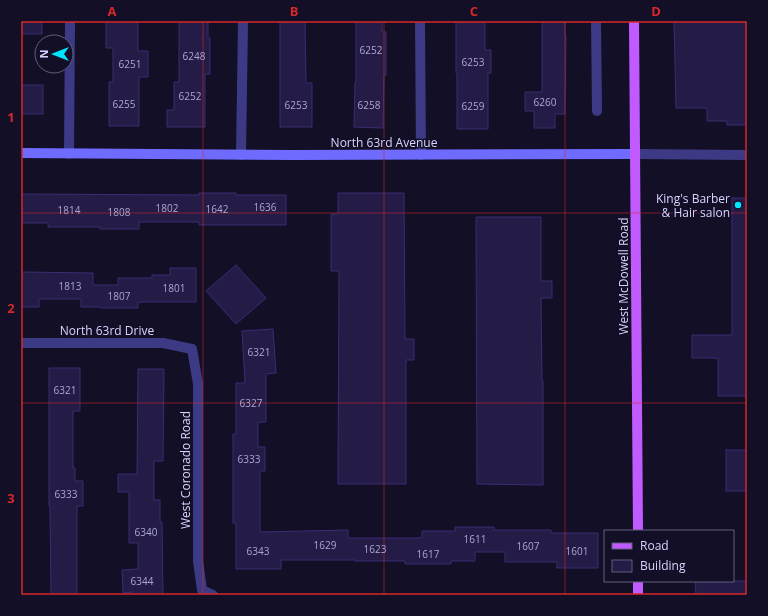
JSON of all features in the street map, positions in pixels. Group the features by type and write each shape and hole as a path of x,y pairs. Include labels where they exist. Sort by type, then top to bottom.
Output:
{"main road":[{"name":"West McDowell Road","path":"634,21 638,530"},
{"path":"638,582 638,595"}],"street":[{"path":"69,154 70,21"},
{"path":"241,154 243,21"},
{"path":"420,21 421,154"},
{"path":"596,21 597,111"},
{"name":"North 63rd Avenue","path":"21,153 747,155"},
{"name":"North 63rd Drive","path":"21,343 163,343 192,349"},
{"name":"West Coronado Road","path":"192,349 198,384 198,561 202,590 213,595"}],"building":[{"path":"21,21 42,21 42,34 21,34"},
{"path":"106,21 138,21 138,51 148,51 148,77 139,77 139,126 109,126 109,82 113,82 113,48 106,48"},
{"path":"179,21 208,21 208,38 210,38 210,74 205,74 205,127 167,127 167,110 174,110 174,82 179,82"},
{"path":"280,21 305,21 306,83 312,83 312,127 280,127"},
{"path":"356,21 382,21 382,32 386,32 386,75 384,75 383,128 354,127"},
{"path":"456,21 485,21 485,50 491,50 491,73 488,73 488,129 457,129"},
{"path":"542,21 565,21 565,114 555,114 555,128 534,128 534,111 525,111 525,92 542,92"},
{"path":"674,21 747,21 747,125 727,125 727,121 707,121 707,108 676,108"},
{"path":"21,85 43,85 43,114 21,114"},
{"path":"199,193 286,195 286,225 199,225 199,222 139,222 139,229 100,229 100,227 48,227 48,223 21,223 21,194 199,195"},
{"path":"338,193 404,193 405,339 414,339 414,360 406,360 406,484 338,484 339,271 331,271 331,214 338,214"},
{"path":"732,198 747,198 747,396 718,396 718,358 692,358 692,335 732,335"},
{"path":"476,217 541,217 541,281 552,281 552,298 541,298 543,485 477,484"},
{"path":"236,265 266,298 236,324 206,291"},
{"path":"170,268 196,268 196,302 138,302 138,308 101,308 81,307 81,299 39,299 39,307 21,307 21,272 93,273 93,285 118,285 118,278 152,278 152,275 170,275"},
{"path":"273,329 276,373 266,374 266,422 258,422 258,447 265,447 265,471 260,471 260,532 348,530 348,538 422,538 422,531 455,531 455,527 494,527 494,530 551,530 551,533 598,533 598,568 557,568 557,562 505,562 505,552 475,552 475,561 451,561 451,564 405,564 405,561 281,560 281,569 236,569 236,523 233,523 233,434 236,434 236,383 245,383 242,331"},
{"path":"49,368 80,368 80,411 73,411 73,468 75,468 75,481 83,481 83,506 77,506 77,595 51,595 49,506"},
{"path":"138,369 164,369 163,461 154,461 154,500 160,500 160,522 162,522 163,595 133,595 133,592 123,593 122,570 138,569 138,543 129,543 129,492 118,492 118,474 137,474"},
{"path":"726,450 747,450 747,491 726,491"},
{"path":"747,581 747,595 696,595 695,582"}],"place":[{"name":"King's Barber & Hair salon","path":"738,205"}]}
